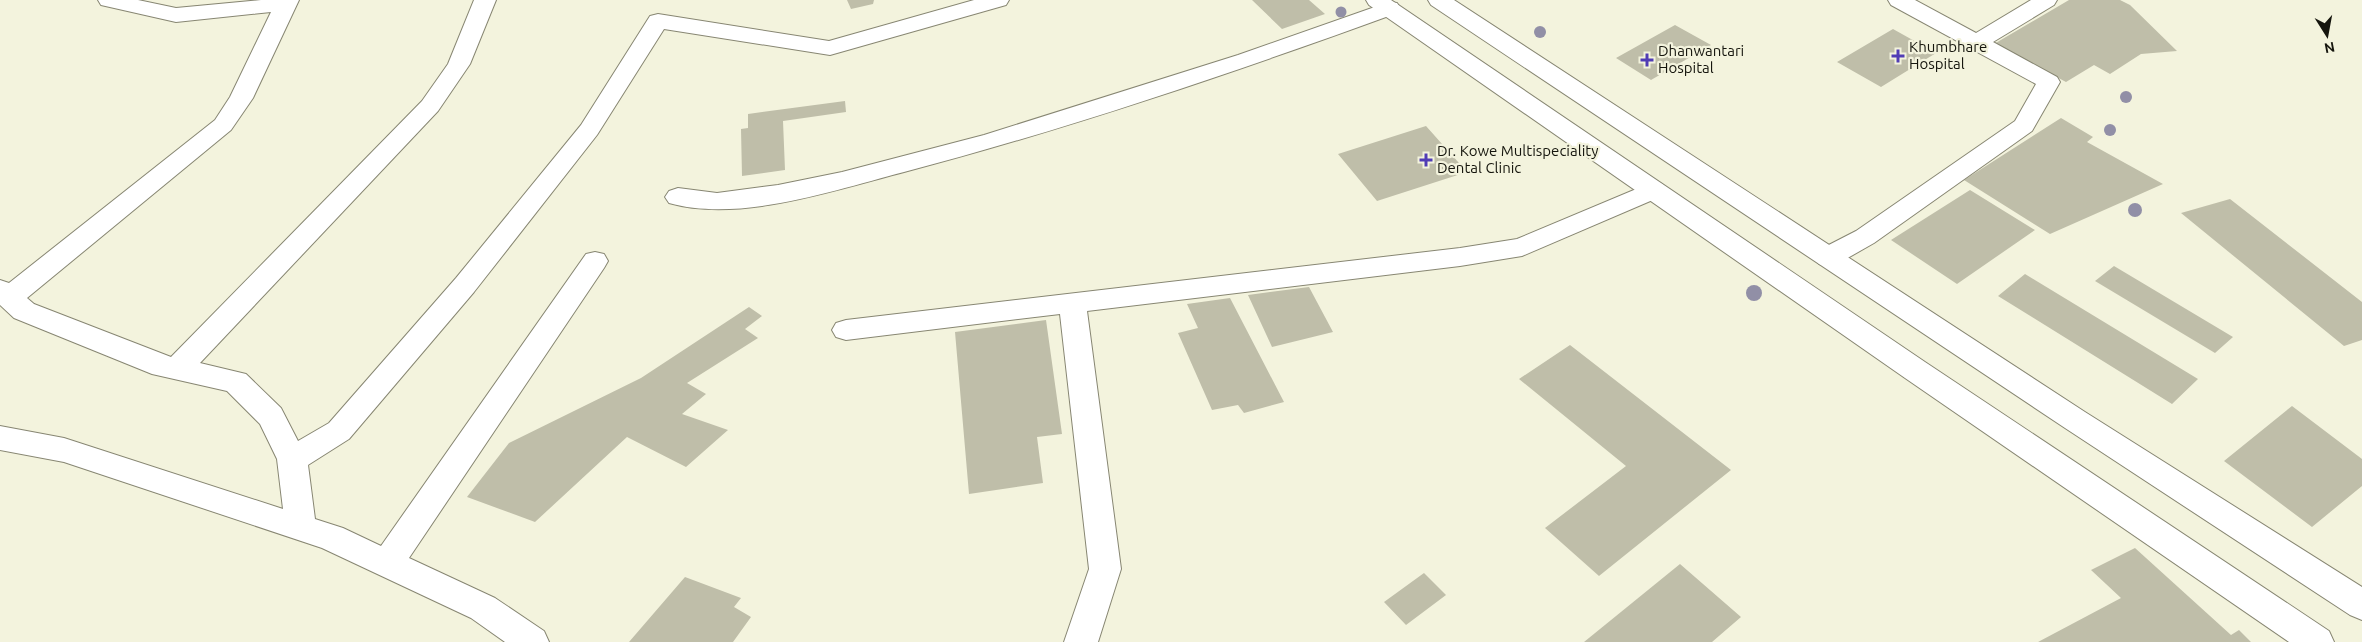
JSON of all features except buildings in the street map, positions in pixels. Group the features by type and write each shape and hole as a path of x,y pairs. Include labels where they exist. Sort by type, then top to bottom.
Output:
{"main road":[{"path":"108,0 176,15 287,2"},
{"path":"177,369 430,106 460,64 485,0"},
{"path":"1439,0 2362,606"},
{"path":"1828,257 1865,237 2024,126 2049,82 1899,0"},
{"path":"1977,42 2046,0"},
{"path":"287,2 241,98 223,125 4,294 24,311 162,366 236,382 271,416 292,459 301,528"},
{"path":"292,459 339,431 465,285 589,130 658,21 830,48 983,2"},
{"path":"678,197 717,202 778,194 842,180 982,144 1246,60 1383,4 2317,642"},
{"path":"846,330 1073,305 1460,258 1522,247 1653,190"},
{"path":"387,564 595,261"},
{"path":"1073,305 1105,569 1081,642"},
{"path":"0,438 64,450 332,538 483,608 532,642"}],"place":[{"name":"Khumbhare Hospital","path":"1898,56"},
{"name":"Dhanwantari Hospital","path":"1647,60"},
{"name":"Dr. Kowe Multispeciality Dental Clinic","path":"1426,160"}]}
